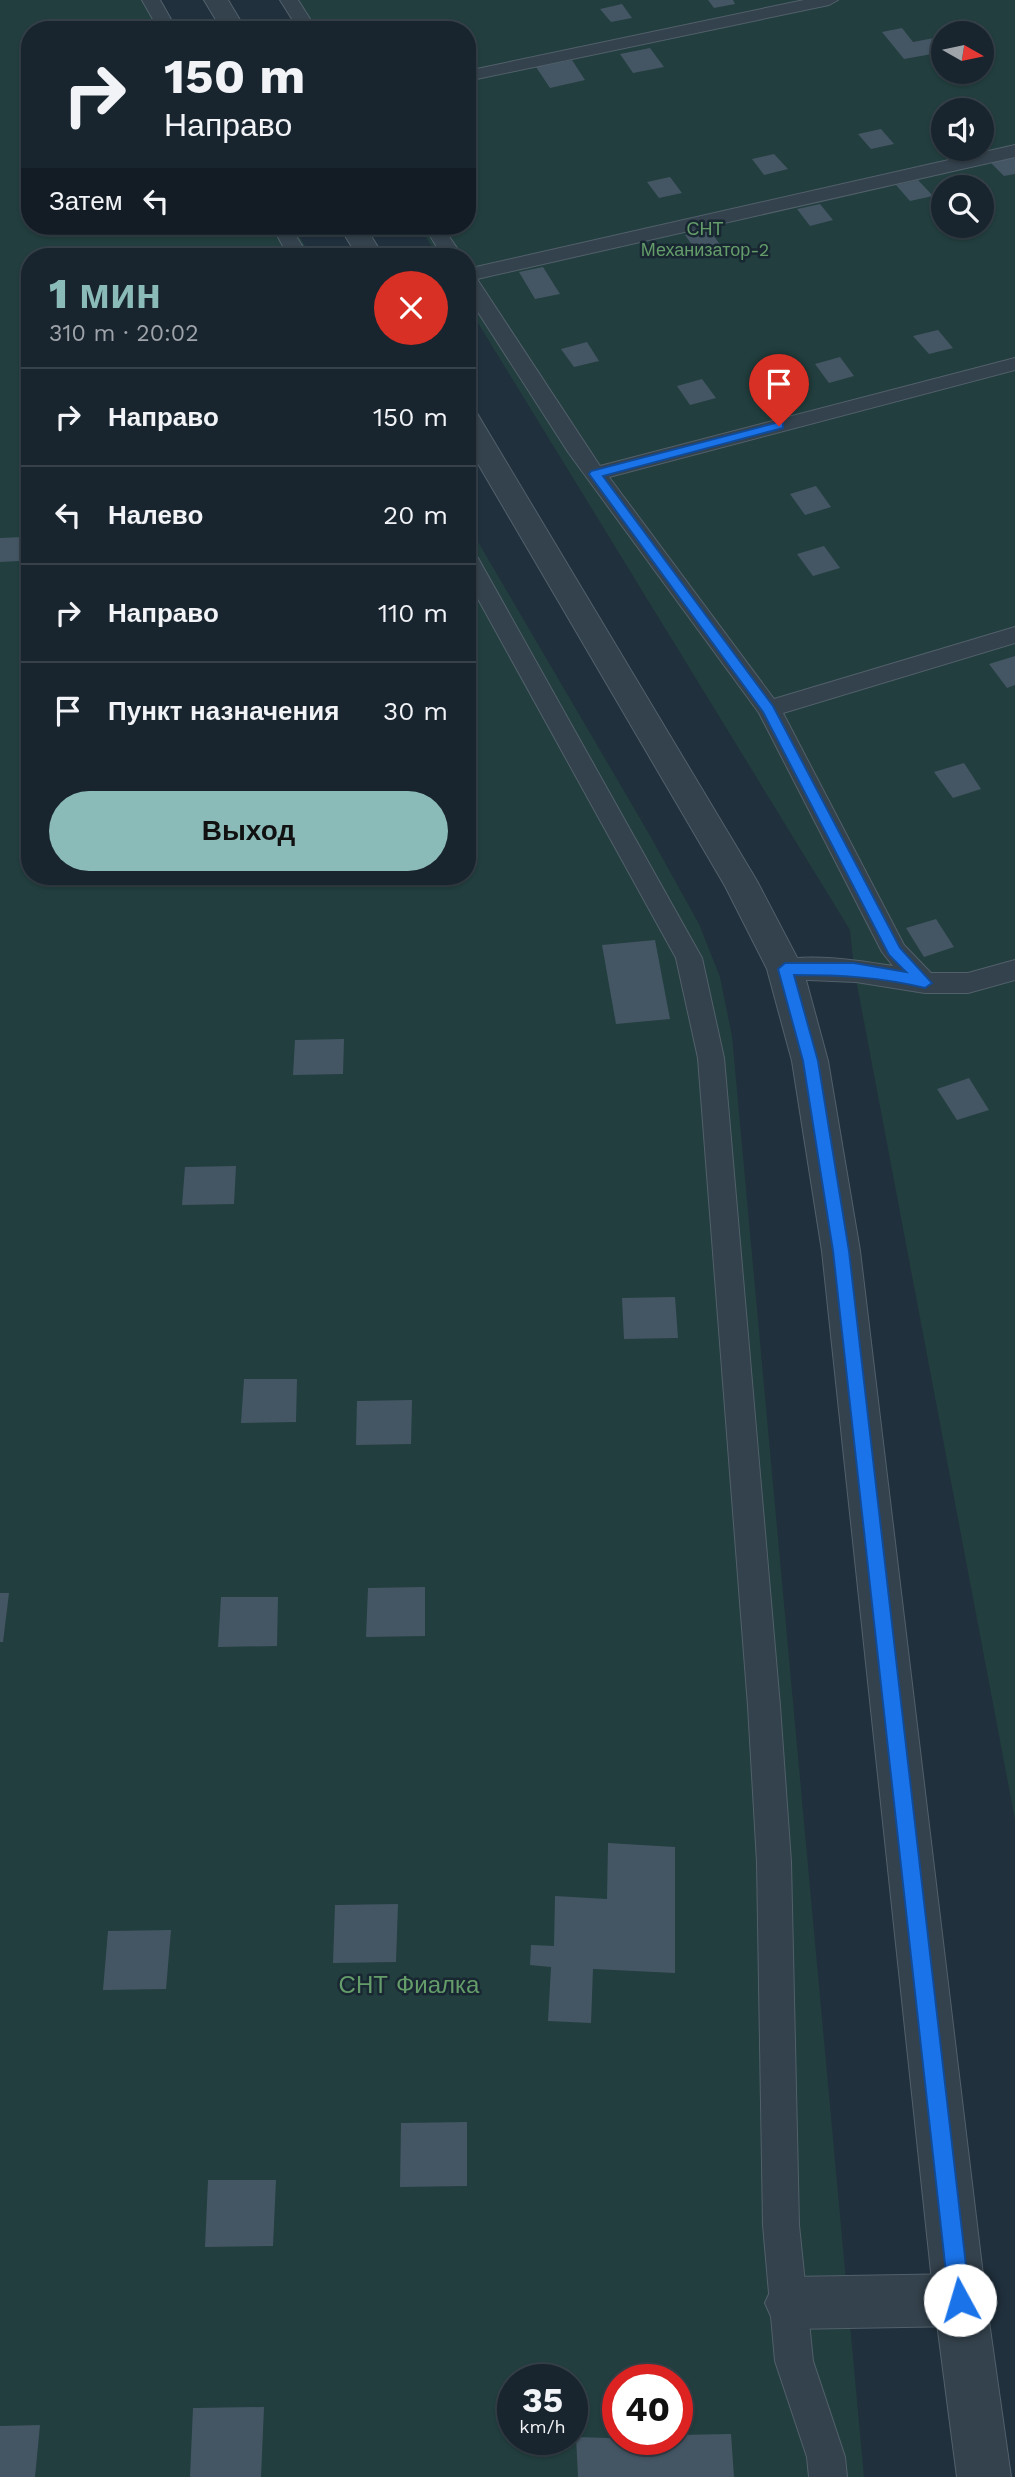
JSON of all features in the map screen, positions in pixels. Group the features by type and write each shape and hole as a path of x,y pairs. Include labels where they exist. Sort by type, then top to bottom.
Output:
{"street":[{"path":"216,0 229,21"},
{"path":"476,435 740,881 785,969 810,1061 841,1251 960,2300 984,2477"},
{"path":"791,2303 960,2300"}],"lane":[{"path":"150,0 163,21"},
{"path":"289,0 302,21"},
{"path":"476,74 829,0"},
{"path":"476,275 1015,151"},
{"path":"476,291 575,447 769,709 895,951 925,983"},
{"path":"595,474 1015,364"},
{"path":"476,574 689,958 711,1058 774,1862 781,2225 791,2303 794,2361 826,2457 828,2477"},
{"path":"769,709 1015,635"},
{"path":"785,969 854,969 925,983 968,983 1015,970"}],"green space":[{"name":"СНТ Фиалка","path":"0,0 161,0 173,21 21,21 21,235 299,235 306,248 21,248 21,885 476,885 476,538 699,924 720,977 732,1036 864,2477 0,2477"},
{"name":"СНТ Механизатор-2","path":"280,0 1015,0 1015,1820 854,969 850,930 476,320 476,248 432,248 425,235 476,235 476,21 293,21"}],"building":[{"path":"708,0 733,0 735,4 714,8"},
{"path":"622,4 632,18 611,22 600,9"},
{"path":"902,28 913,42 931,39 931,54 904,59 882,32"},
{"path":"650,48 664,67 633,73 620,54"},
{"path":"572,60 585,80 550,88 536,67"},
{"path":"881,129 894,144 871,149 858,134"},
{"path":"774,154 788,169 764,175 752,159"},
{"path":"1012,155 1015,159 1015,174 1004,176 989,161"},
{"path":"670,177 682,193 659,198 647,182"},
{"path":"918,180 931,196 910,201 896,185"},
{"path":"820,204 833,220 810,226 797,209"},
{"path":"709,229 721,246 697,252 685,235"},
{"path":"543,267 560,294 535,299 519,272"},
{"path":"938,330 953,348 929,354 913,336"},
{"path":"587,342 599,361 574,367 561,349"},
{"path":"840,357 854,376 829,383 815,364"},
{"path":"702,379 716,398 690,405 677,386"},
{"path":"816,486 831,507 805,515 790,494"},
{"path":"21,537 19,561 0,562 0,538"},
{"path":"824,546 840,568 813,576 797,554"},
{"path":"1015,656 1015,685 1007,688 989,664"},
{"path":"964,763 981,789 953,798 934,772"},
{"path":"936,919 954,947 924,957 906,928"},
{"path":"655,940 670,1019 616,1024 602,945"},
{"path":"344,1039 343,1074 293,1075 295,1040"},
{"path":"969,1078 989,1110 957,1120 937,1089"},
{"path":"236,1166 234,1204 182,1205 185,1167"},
{"path":"675,1297 678,1338 624,1339 622,1298"},
{"path":"244,1379 297,1379 296,1422 241,1423"},
{"path":"412,1400 411,1444 356,1445 357,1401"},
{"path":"425,1587 425,1636 366,1637 368,1588"},
{"path":"0,1593 9,1593 3,1642 0,1642"},
{"path":"221,1597 278,1597 277,1646 218,1647"},
{"path":"608,1843 675,1847 675,1973 593,1969 591,2023 548,2021 551,1967 530,1965 531,1945 554,1946 555,1896 607,1899"},
{"path":"398,1904 396,1962 333,1963 335,1905"},
{"path":"171,1930 166,1989 103,1990 108,1931"},
{"path":"467,2122 467,2186 400,2187 401,2123"},
{"path":"208,2180 276,2180 273,2246 205,2247"},
{"path":"264,2407 261,2477 190,2477 193,2408"},
{"path":"40,2425 35,2477 0,2477 0,2426"},
{"path":"731,2434 734,2477 578,2477 577,2455 588,2455 588,2437 602,2438 602,2455 693,2455 693,2435"}],"route":[{"path":"779,426 595,474 769,709 895,951 925,983 854,969 785,969 810,1061 841,1251 960,2300"}]}
